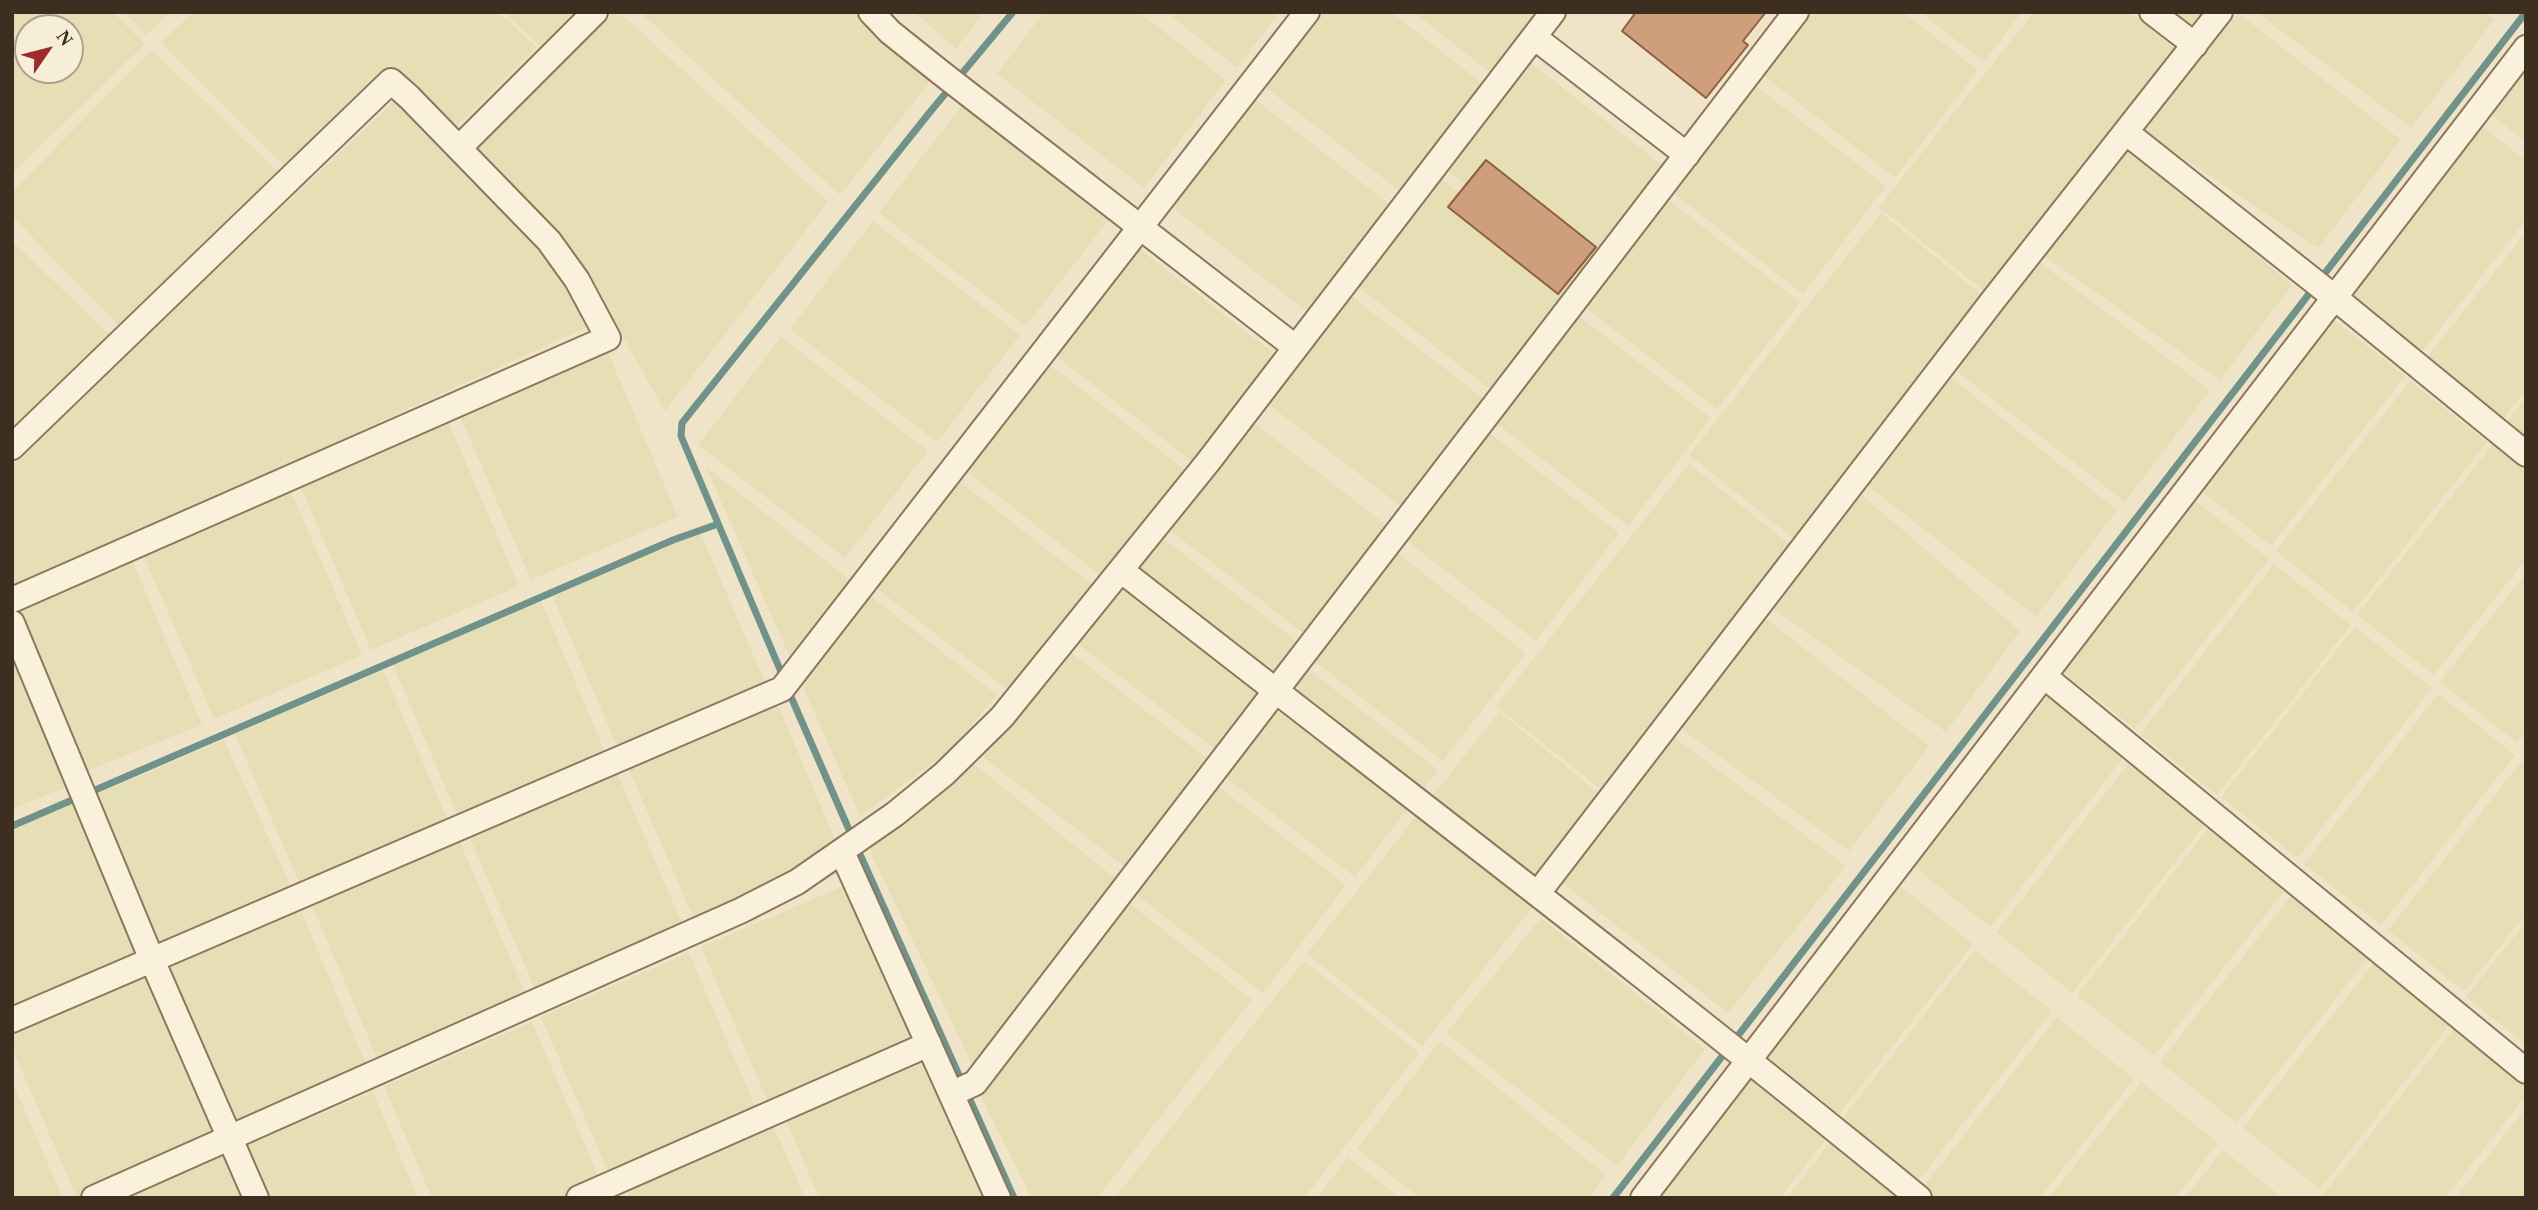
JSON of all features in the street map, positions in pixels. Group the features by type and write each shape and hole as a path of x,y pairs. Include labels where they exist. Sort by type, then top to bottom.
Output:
{"street":[{"path":"459,148 595,12"},
{"path":"871,12 890,32 940,72 1295,347"},
{"path":"12,1020 782,689 1307,12"},
{"path":"94,1198 740,911 797,882 895,814 944,774 1002,717 1122,570 1553,12"},
{"path":"951,1094 975,1083 1796,12"},
{"path":"2152,12 2195,45"},
{"path":"1538,892 1994,299 2220,12"},
{"path":"1534,37 1687,155"},
{"path":"1643,1198 2526,48"},
{"path":"12,447 391,81 410,97 549,241 577,281 608,338 12,600"},
{"path":"2127,133 2526,454"},
{"path":"1122,570 1538,892 1919,1198"},
{"path":"12,623 152,960 256,1198"},
{"path":"2044,676 2526,1071"},
{"path":"842,852 998,1198"},
{"path":"579,1198 929,1044"}],"shaded area":[{"path":"12,12 113,12 145,44 12,174"},
{"path":"124,12 171,12 146,35"},
{"path":"193,12 498,12 537,47 456,128 390,64 287,168 161,43"},
{"path":"503,12 573,12 540,46"},
{"path":"613,12 619,12 828,202 665,411 574,251 478,148"},
{"path":"640,12 861,12 932,79 840,195"},
{"path":"914,12 984,12 956,49"},
{"path":"1044,12 1139,12 1226,80 1144,188 997,74"},
{"path":"1166,12 1280,12 1237,68"},
{"path":"1310,12 1391,12 1487,87 1404,194 1257,81"},
{"path":"1413,12 1546,12 1496,77"},
{"path":"1789,12 1903,12 1978,70 1895,178 1749,64"},
{"path":"1920,12 2022,12 1984,62"},
{"path":"2034,12 2130,12 2186,58 1994,299 1879,207"},
{"path":"2152,12 2219,12 2195,45"},
{"path":"2256,12 2484,12 2494,20 2411,128"},
{"path":"2238,13 2401,140 2318,248 2143,131"},
{"path":"152,50 277,171 118,325 12,216 12,192"},
{"path":"1523,57 1666,168 1739,73 1886,186 1803,294 1660,183 1655,190 1800,302 1717,409 1573,298 1566,306 1711,418 1628,526 1482,412 1475,422 1619,533 1536,641 1393,530 1383,542 1526,653 1443,761 1300,650 1294,658 1438,770 1355,877 1210,765 1202,774 1346,885 1263,993 1116,879 1125,867 982,756 1065,648 1209,760 1217,751 1073,640 1156,533 1299,643 1306,635 1162,524 1245,416 1389,527 1403,508 1259,397 1342,289 1488,402 1495,393 1351,281 1434,173 1578,285 1584,277 1440,165"},
{"path":"2526,58 2526,142 2485,110"},
{"path":"1247,93 1393,207 1310,314 1164,201"},
{"path":"395,101 538,245 591,325 12,591 12,461"},
{"path":"962,105 1109,219 1026,326 879,213"},
{"path":"2478,123 2526,161 2526,220 2420,354 2343,293"},
{"path":"2129,147 2292,285 2220,380 2043,255"},
{"path":"1881,213 1996,306 1804,547 1689,455"},
{"path":"873,221 1020,335 937,442 790,329"},
{"path":"2526,232 2526,390 2502,420 2426,359"},
{"path":"12,241 112,337 12,435"},
{"path":"1129,241 1276,355 1193,462 1047,349"},
{"path":"2039,262 2210,390 2125,502 1955,370"},
{"path":"2328,315 2405,376 2271,546 2194,485"},
{"path":"781,337 928,451 845,558 698,445"},
{"path":"607,350 678,517 531,580 459,414"},
{"path":"1040,357 1187,471 1104,578 958,465"},
{"path":"1950,377 2117,510 2036,617 1867,485"},
{"path":"2410,381 2487,442 2353,612 2276,551"},
{"path":"2526,398 2526,437 2507,422"},
{"path":"447,419 519,586 371,650 299,483"},
{"path":"2492,445 2526,472 2526,559 2434,675 2357,615"},
{"path":"1689,464 1804,556 1612,798 1496,706"},
{"path":"706,467 997,695 951,750 860,816"},
{"path":"949,473 1095,587 1013,694 866,580"},
{"path":"290,489 362,655 214,719 142,552"},
{"path":"1862,495 2020,631 1946,732 1774,609"},
{"path":"2192,498 2269,559 2135,729 2058,668"},
{"path":"700,532 772,698 624,762 552,595"},
{"path":"131,558 202,725 87,771 17,608"},
{"path":"2274,564 2351,625 2217,795 2140,734"},
{"path":"2526,573 2526,732 2517,743 2440,682"},
{"path":"541,601 612,768 464,831 393,665"},
{"path":"1765,618 1929,746 1849,851 1679,727"},
{"path":"2355,627 2432,688 2298,858 2221,797"},
{"path":"12,642 72,785 12,809"},
{"path":"383,670 455,837 307,901 235,734"},
{"path":"2438,694 2515,755 2381,925 2304,864"},
{"path":"2048,696 2124,757 1990,927 1913,866"},
{"path":"777,703 848,870 700,933 628,767"},
{"path":"1499,712 1614,805 1422,1046 1307,954"},
{"path":"1674,737 1846,866 1728,1013 1560,881"},
{"path":"224,740 292,889 160,950 95,795"},
{"path":"2522,761 2526,764 2526,914 2464,991 2388,930"},
{"path":"2130,762 2206,823 2072,993 1996,932"},
{"path":"974,764 1116,879 973,1066 869,849"},
{"path":"617,773 689,939 541,1003 469,836"},
{"path":"78,796 150,963 12,1022 12,825"},
{"path":"2211,825 2288,886 2154,1056 2077,995"},
{"path":"460,842 532,1009 383,1072 312,905"},
{"path":"1896,883 1973,944 1839,1114 1762,1053"},
{"path":"849,884 921,1050 773,1114 701,947"},
{"path":"2294,892 2371,954 2237,1123 2160,1062"},
{"path":"1125,900 1252,1000 1097,1198 1032,1198 980,1095"},
{"path":"301,911 372,1078 77,1198 12,1048 12,1029 153,969 156,973"},
{"path":"1541,918 1705,1049 1617,1166 1446,1033"},
{"path":"2526,922 2526,1045 2466,997"},
{"path":"1975,950 2052,1011 1918,1181 1841,1120"},
{"path":"689,953 761,1120 613,1183 541,1017"},
{"path":"2377,959 2454,1019 2320,1189 2243,1128"},
{"path":"1304,961 1419,1053 1304,1198 1115,1198"},
{"path":"2057,1017 2134,1079 2040,1198 1936,1198 1923,1187"},
{"path":"532,1022 604,1189 584,1198 432,1198 384,1086"},
{"path":"2456,1026 2526,1081 2526,1096 2445,1198 2322,1196"},
{"path":"1440,1041 1606,1175 1589,1198 1420,1198 1357,1149"},
{"path":"930,1050 994,1198 819,1198 783,1113"},
{"path":"1753,1073 1830,1134 1780,1198 1655,1198"},
{"path":"12,1081 63,1198 12,1198"},
{"path":"2141,1082 2218,1143 2175,1198 2049,1198"},
{"path":"373,1092 418,1198 108,1198 233,1144 236,1150"},
{"path":"2526,1108 2526,1198 2455,1198"},
{"path":"771,1120 805,1198 629,1198 623,1183"},
{"path":"1832,1140 1904,1198 1787,1198"},
{"path":"2223,1150 2283,1198 2185,1198"},
{"path":"1348,1157 1400,1198 1317,1198"}],"building":[{"path":"1636,12 1766,12 1743,41 1748,45 1706,98 1622,31"},
{"path":"1486,160 1596,247 1558,294 1448,207"}],"waterway":[{"path":"784,679 681,436 682,423 1013,12"},
{"path":"1613,1198 2526,12"},
{"path":"12,826 673,540 718,524"},
{"path":"788,690 1014,1198"}]}
